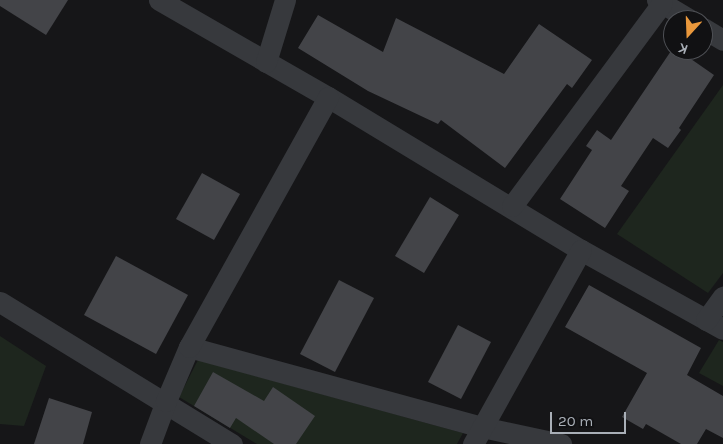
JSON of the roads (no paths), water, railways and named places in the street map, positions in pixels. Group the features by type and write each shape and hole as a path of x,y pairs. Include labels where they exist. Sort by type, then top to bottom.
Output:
{"street":[{"path":"159,0 328,96 512,206 581,250 714,324 723,298"},
{"path":"266,62 285,0"},
{"path":"512,206 660,2 673,10"},
{"path":"150,444 189,347 328,96"},
{"path":"477,435 581,250"},
{"path":"0,302 166,401 232,444"},
{"path":"189,347 477,435 561,444"}]}
